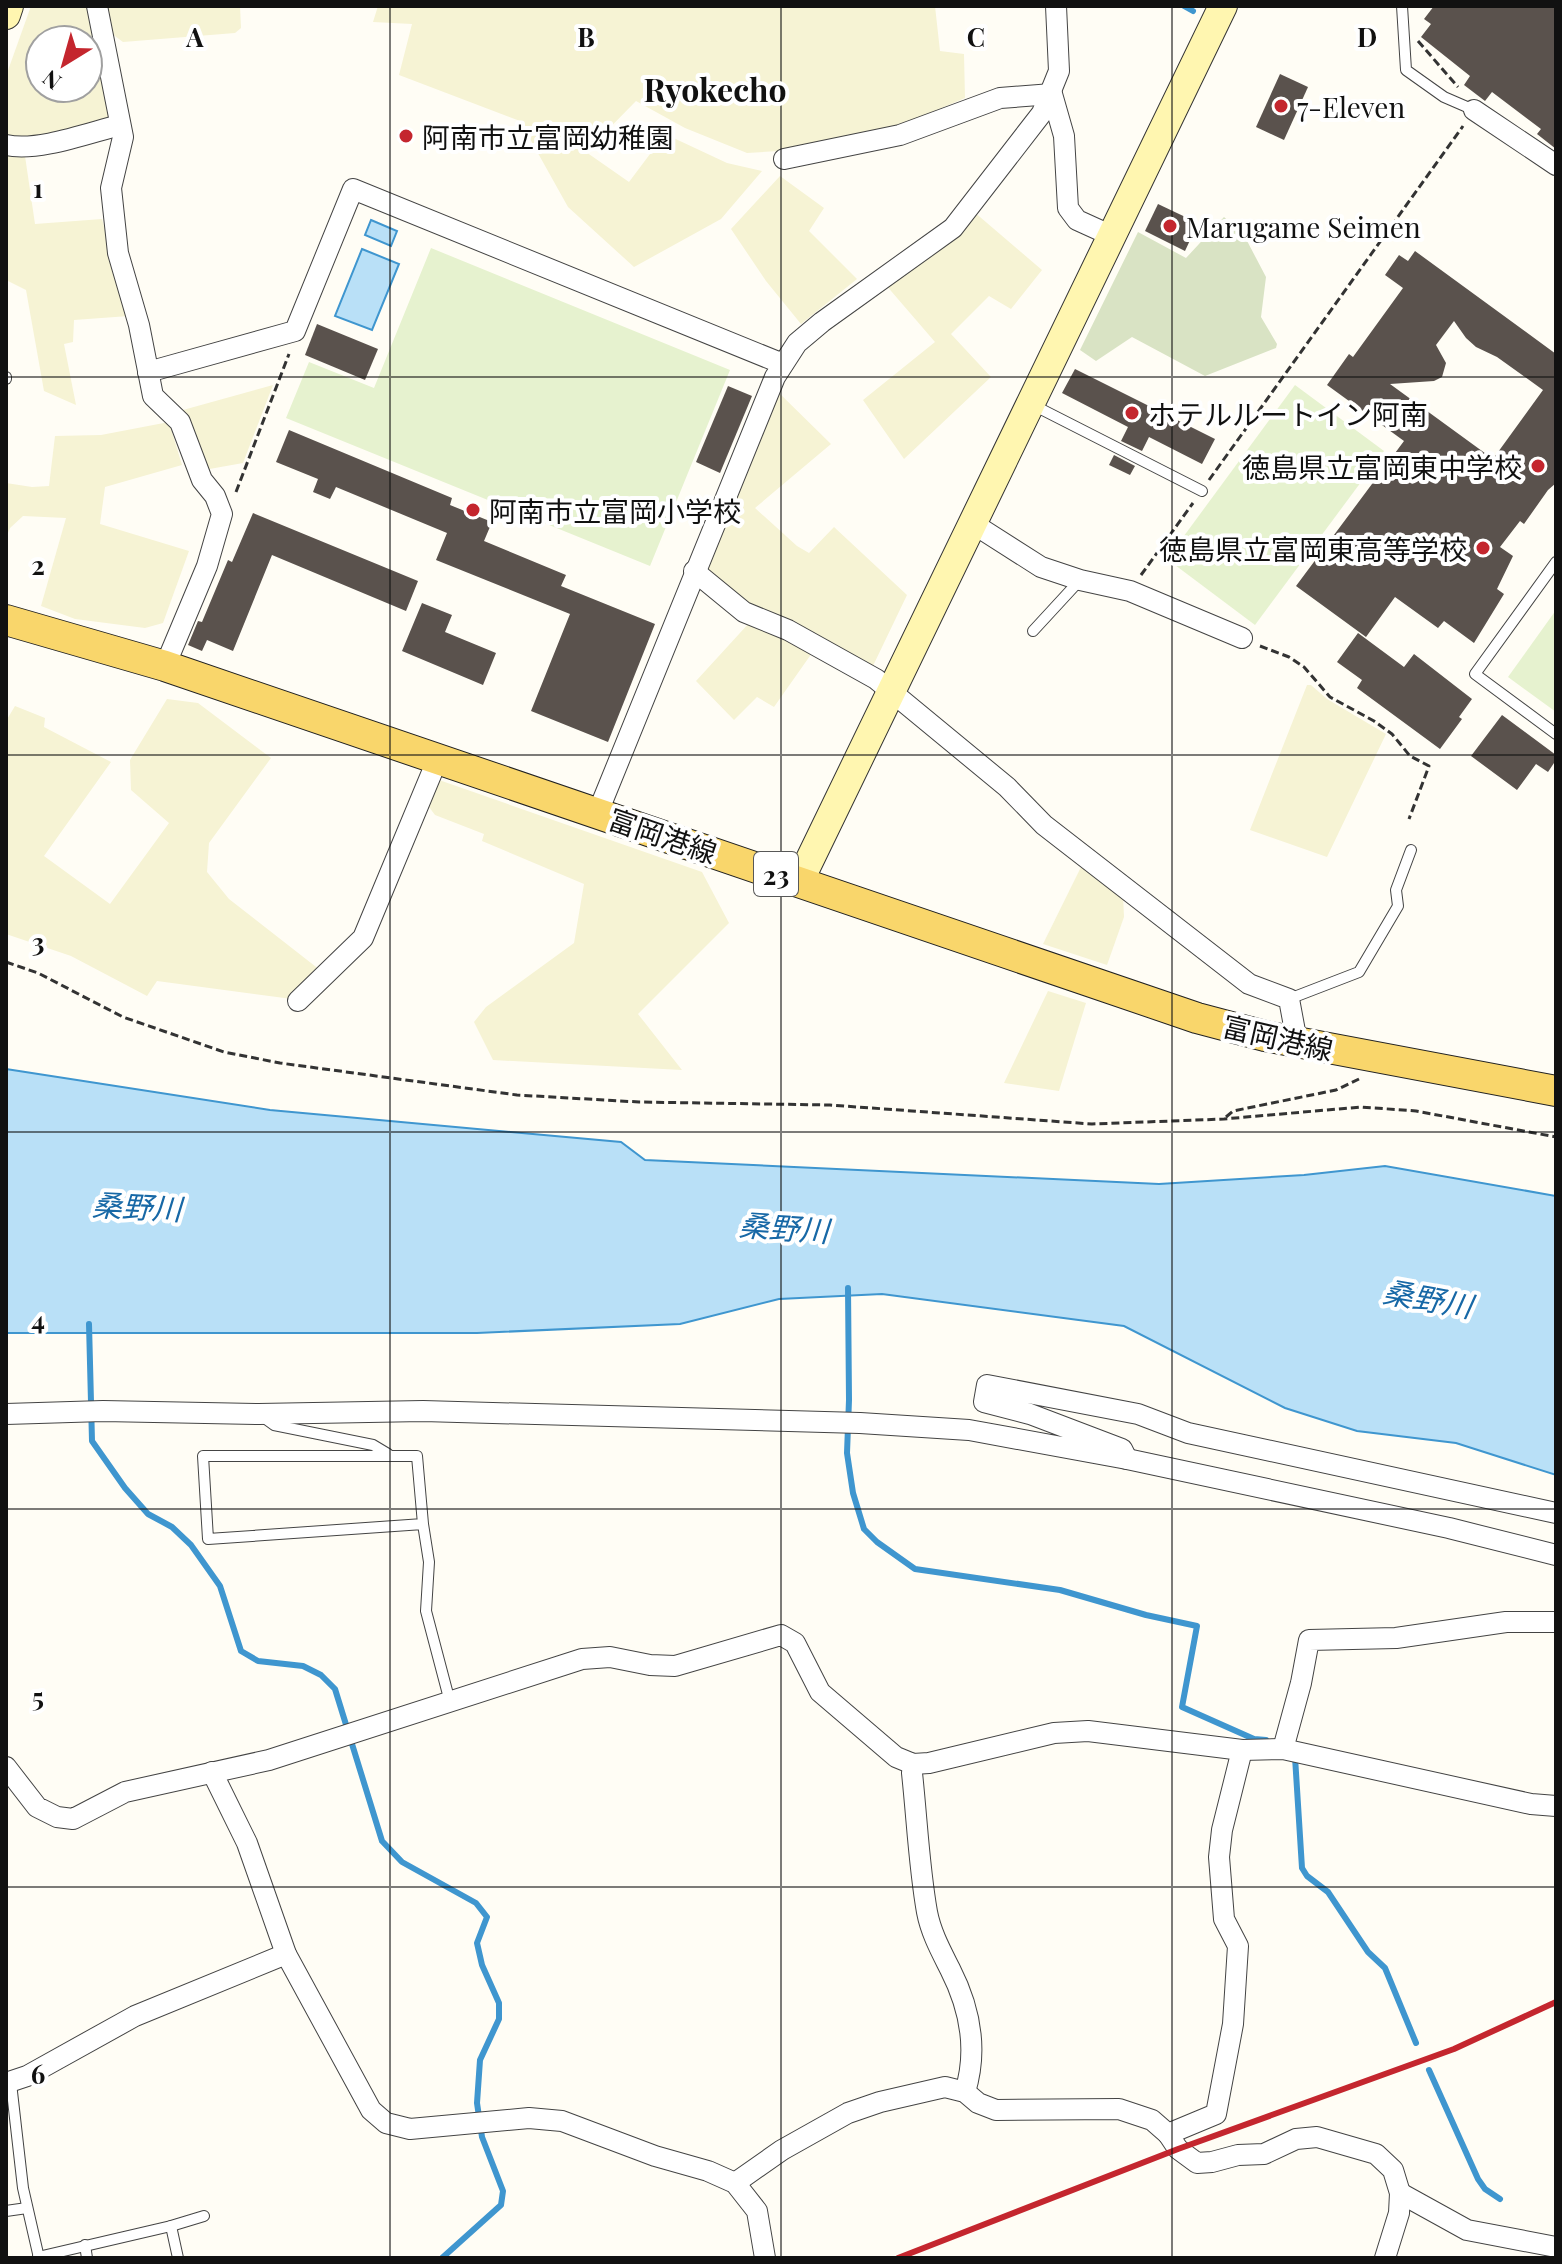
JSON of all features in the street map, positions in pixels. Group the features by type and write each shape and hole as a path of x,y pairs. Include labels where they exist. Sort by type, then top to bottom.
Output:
{"main road":[{"name":"富岡港線","path":"6,620 165,666 1197,1018 1390,1061 1556,1091"}],"street":[{"path":"6,15 9,6"},
{"path":"97,6 123,137 111,188 118,253 153,396 180,422 202,480 215,496 222,514 207,566 165,666"},
{"path":"598,812 775,377 797,343 822,322 953,228 1042,113 1059,71 1056,6"},
{"path":"799,882 1223,6"},
{"path":"784,159 900,135 1000,98 1052,94"},
{"path":"1052,94 1064,136 1068,208 1077,220 1110,235"},
{"path":"1474,110 1556,165"},
{"path":"6,145 14,147 50,142 120,125"},
{"path":"148,372 295,331 353,189 783,364"},
{"path":"972,523 1041,567 1130,591 1242,638"},
{"path":"694,571 744,612 788,630 876,679 1007,787 1044,825 1249,984 1289,999 1297,1042"},
{"path":"298,1001 363,938 438,758"},
{"path":"1127,1459 1122,1449 1030,1414 984,1402 987,1385 1138,1414 1188,1433 1556,1513"},
{"path":"6,1414 423,1411 860,1423 969,1430 1127,1459 1449,1528 1556,1555"},
{"path":"1283,1749 1309,1640 1396,1638 1506,1622 1556,1622"},
{"path":"6,1767 37,1807 57,1817 73,1819 125,1792 269,1760 582,1659 610,1657 650,1665 675,1666 781,1635 795,1643 820,1692 896,1757 913,1764 929,1763 1054,1733 1088,1731 1242,1750 1283,1749 1531,1804 1556,1806"},
{"path":"1168,2134 1216,2114 1233,2024 1238,1946 1224,1919 1219,1857 1222,1830 1242,1750"},
{"path":"913,1764 928,1915 938,1947 965,2003 972,2040 972,2071 965,2092"},
{"path":"212,1772 247,1843 286,1954 371,2110 386,2123 410,2129 529,2118 562,2121 655,2156 708,2171 735,2183 757,2211 765,2258"},
{"path":"9,2083 135,2016 286,1954"},
{"path":"735,2183 782,2150 848,2113 945,2087 965,2092 978,2103 996,2110 1119,2109 1152,2120 1168,2134 1178,2149 1197,2163 1238,2155 1264,2154 1296,2139 1317,2137 1376,2154 1393,2170 1400,2193 1399,2213 1385,2258"},
{"path":"1400,2193 1467,2230 1556,2247"}],"lane":[{"path":"1402,6 1406,70 1444,97 1474,110"},
{"path":"1029,403 1202,491"},
{"path":"1556,562 1475,674 1556,734"},
{"path":"1033,631 1080,580"},
{"path":"1289,999 1359,972 1398,906 1396,890 1411,850"},
{"path":"259,1414 274,1425 373,1445 390,1455"},
{"path":"423,1524 208,1539 203,1456 417,1456 429,1562 426,1611 450,1702"},
{"path":"9,2083 27,2208 39,2257 204,2216"},
{"path":"6,2211 27,2208"},
{"path":"171,2226 178,2258"},
{"path":"85,2245 87,2258"}],"path":[{"path":"1130,591 1474,110 1451,77 1404,26"},
{"path":"222,514 230,509 295,338 295,331"},
{"path":"1242,638 1289,657 1304,667 1330,697 1374,721 1392,734 1410,756 1429,766 1409,819"},
{"path":"6,962 38,973 123,1017 224,1052 280,1063 517,1095 639,1102 830,1105 1092,1124 1224,1119 1361,1107 1416,1111 1556,1137"},
{"path":"1224,1119 1233,1111 1336,1090 1390,1061"}],"shaded area":[{"path":"31,6 88,6 92,24 25,24"},
{"path":"102,6 240,6 241,28 235,33 123,42 108,31"},
{"path":"378,6 935,6 940,51 964,54 965,98 883,133 778,151 747,153 685,128 636,101 586,152 629,182 665,134 727,163 762,171 721,219 634,267 568,207 520,121 399,75 412,24 373,22"},
{"path":"24,26 24,104 104,104 104,85 111,120 14,141 6,138 6,76"},
{"path":"6,153 25,156 35,224 102,219 129,316 74,320 73,342 64,344 76,405 44,391 26,290 6,280"},
{"path":"780,176 824,208 809,231 857,279 801,324 766,281 731,229"},
{"path":"973,211 1042,270 1011,309 989,296 951,334 991,377 904,459 863,400 935,342 885,284"},
{"path":"273,385 243,463 204,470 183,410"},
{"path":"776,390 831,444 755,508 809,553 834,527 907,595 871,670 746,606 704,565"},
{"path":"169,422 182,465 105,487 100,524 189,551 163,623 145,628 75,619 41,606 66,518 23,516 10,528 6,538 6,483 49,486 55,436 101,435"},
{"path":"750,622 791,639 812,653 774,707 757,697 734,720 696,681"},
{"path":"1307,685 1386,734 1327,857 1250,830"},
{"path":"167,699 198,703 271,758 209,843 207,872 229,899 320,970 292,999 157,981 147,996 71,956 6,934 6,721 15,706 45,718 44,727 111,762 44,856 110,904 169,823 131,790 130,760"},
{"path":"439,780 702,872 729,923 638,1014 682,1070 493,1060 474,1022 486,1007 574,943 584,884 482,841 484,834 435,815 429,807"},
{"path":"1081,867 1123,895 1124,917 1107,965 1043,944"},
{"path":"1048,991 1086,1003 1059,1091 1004,1083"}],"green space":[{"path":"1224,217 1245,237 1266,277 1261,317 1277,344 1276,348 1205,376 1132,337 1096,361 1080,350 1138,232 1186,258"},
{"path":"431,248 730,370 650,566 286,418 309,362 374,388"},
{"path":"1295,385 1384,451 1255,625 1167,559"},
{"path":"1556,610 1556,712 1508,677"}],"water":[{"path":"371,220 397,231 391,246 365,235"},
{"path":"362,249 399,264 372,330 335,316"},
{"name":"桑野川","path":"6,1069 270,1110 621,1142 645,1160 1159,1184 1304,1175 1385,1166 1556,1196 1556,1475 1456,1443 1357,1431 1285,1408 1124,1326 882,1294 779,1299 680,1324 477,1333 6,1333"}],"building":[{"path":"1434,6 1556,6 1556,149 1537,134 1541,129 1492,92 1485,101 1464,85 1470,76 1421,37 1431,24 1424,19"},
{"path":"1280,74 1308,87 1284,140 1256,127"},
{"path":"1158,204 1198,223 1185,251 1145,231"},
{"path":"1415,251 1556,354 1556,483 1524,524 1520,521 1500,547 1513,556 1497,589 1504,594 1474,643 1444,621 1438,628 1395,597 1366,637 1296,586 1404,441 1327,385 1349,354 1353,357 1403,288 1385,275 1399,255 1408,261","holes":["1454,321 1466,338 1543,390 1493,459 1390,384 1434,381 1442,377 1446,363 1436,345"]},
{"path":"317,324 378,349 365,380 305,355"},
{"path":"1075,369 1215,439 1202,464 1149,437 1142,451 1121,441 1128,427 1062,393"},
{"path":"728,386 752,396 720,473 696,462"},
{"path":"289,430 452,498 450,505 492,522 484,541 566,575 561,586 655,624 608,742 531,711 570,614 436,560 447,533 336,487 330,499 313,492 318,479 276,462"},
{"path":"1114,455 1135,466 1130,475 1109,465"},
{"path":"253,513 418,581 406,611 272,555 233,651 207,640 202,651 188,645 198,621 202,622 228,560 232,562"},
{"path":"422,603 452,615 445,632 496,653 483,685 402,651"},
{"path":"1358,633 1404,667 1414,654 1472,699 1440,749 1357,688 1362,680 1337,662"},
{"path":"1502,715 1556,755 1548,772 1536,764 1517,790 1471,756"}],"waterway":[{"path":"1184,6 1193,11"},
{"path":"848,1288 847,1453 853,1493 864,1529 915,1569 1060,1590 1197,1626 1182,1707 1254,1739 1266,1740"},
{"path":"89,1324 92,1441 125,1488 148,1514 172,1527 191,1545 220,1586 241,1651 258,1661 303,1666 321,1675 335,1689 382,1841 402,1862 476,1903 487,1917 477,1943 482,1965 499,2003 499,2019 480,2060 477,2103 482,2137 503,2191 501,2205 442,2258"},
{"path":"1295,1757 1302,1868 1307,1876 1328,1892 1368,1952 1385,1968 1416,2043"},
{"path":"1429,2070 1478,2179 1485,2189 1500,2199"}],"railway":[{"path":"898,2258 1178,2149 1454,2049 1556,2002"}],"place":[{"name":"7-Eleven","path":"1281,106"},
{"name":"阿南市立富岡幼稚園","path":"406,136"},
{"name":"Marugame Seimen","path":"1170,226"},
{"name":"ホテルルートイン阿南","path":"1132,413"},
{"name":"徳島県立富岡東中学校","path":"1538,466"},
{"name":"阿南市立富岡小学校","path":"473,510"},
{"name":"徳島県立富岡東高等学校","path":"1483,548"}],"district":[{"name":"Ryokecho","path":"715,88"}]}
